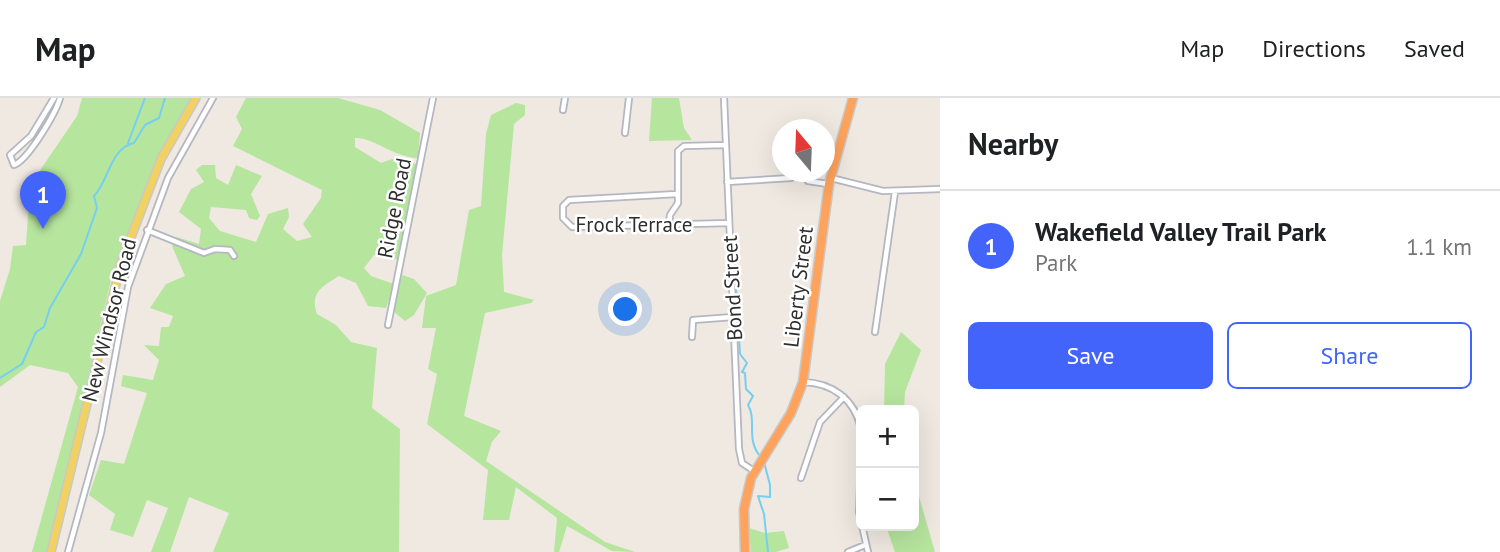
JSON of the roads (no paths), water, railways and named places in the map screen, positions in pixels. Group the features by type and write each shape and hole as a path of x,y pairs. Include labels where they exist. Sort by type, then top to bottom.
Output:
{"highway":[{"name":"Liberty Street","path":"835,163 853,98"},
{"name":"Liberty Street","path":"754,471 786,423 803,382 830,182"},
{"path":"745,552 744,509 754,471"}],"main road":[{"name":"New Windsor Road","path":"51,552 121,262 161,159 196,98"}],"street":[{"path":"54,98 31,136 10,155 14,165 20,163 41,133 60,98"},
{"path":"68,552 101,433 128,287 147,230 181,151 213,98"},
{"name":"Ridge Road","path":"388,325 433,98"},
{"path":"563,110 565,98"},
{"path":"625,133 629,98"},
{"name":"Bond Street","path":"724,98 739,453 744,465 754,471"},
{"path":"668,224 677,205 676,156 680,149 726,145"},
{"path":"727,182 772,179"},
{"path":"835,182 895,192 940,189"},
{"path":"875,332 895,192"},
{"name":"Frock Terrace","path":"677,194 569,200 563,210 564,220 570,227 729,223"},
{"path":"147,230 204,253 228,248 234,256"},
{"path":"692,337 693,320 733,317"},
{"path":"803,382 825,385 845,397 856,412"},
{"path":"801,478 820,422 845,397"},
{"path":"861,468 859,512 868,552"},
{"path":"848,552 865,545"}],"waterway":[{"path":"128,143 145,98"},
{"path":"0,378 22,364 36,332 44,327 50,308 81,254 97,208 94,196 115,158 126,146 134,143 145,125 159,118 165,98"},
{"path":"734,245 735,268"},
{"path":"735,273 740,354 747,363 742,372 745,373 746,389 753,396 748,405 752,417 753,442 759,455"},
{"path":"764,462 770,497 758,496 764,514 768,552"}],"place":[{"name":"Wakefield Valley Trail Park","path":"43,229"}]}
